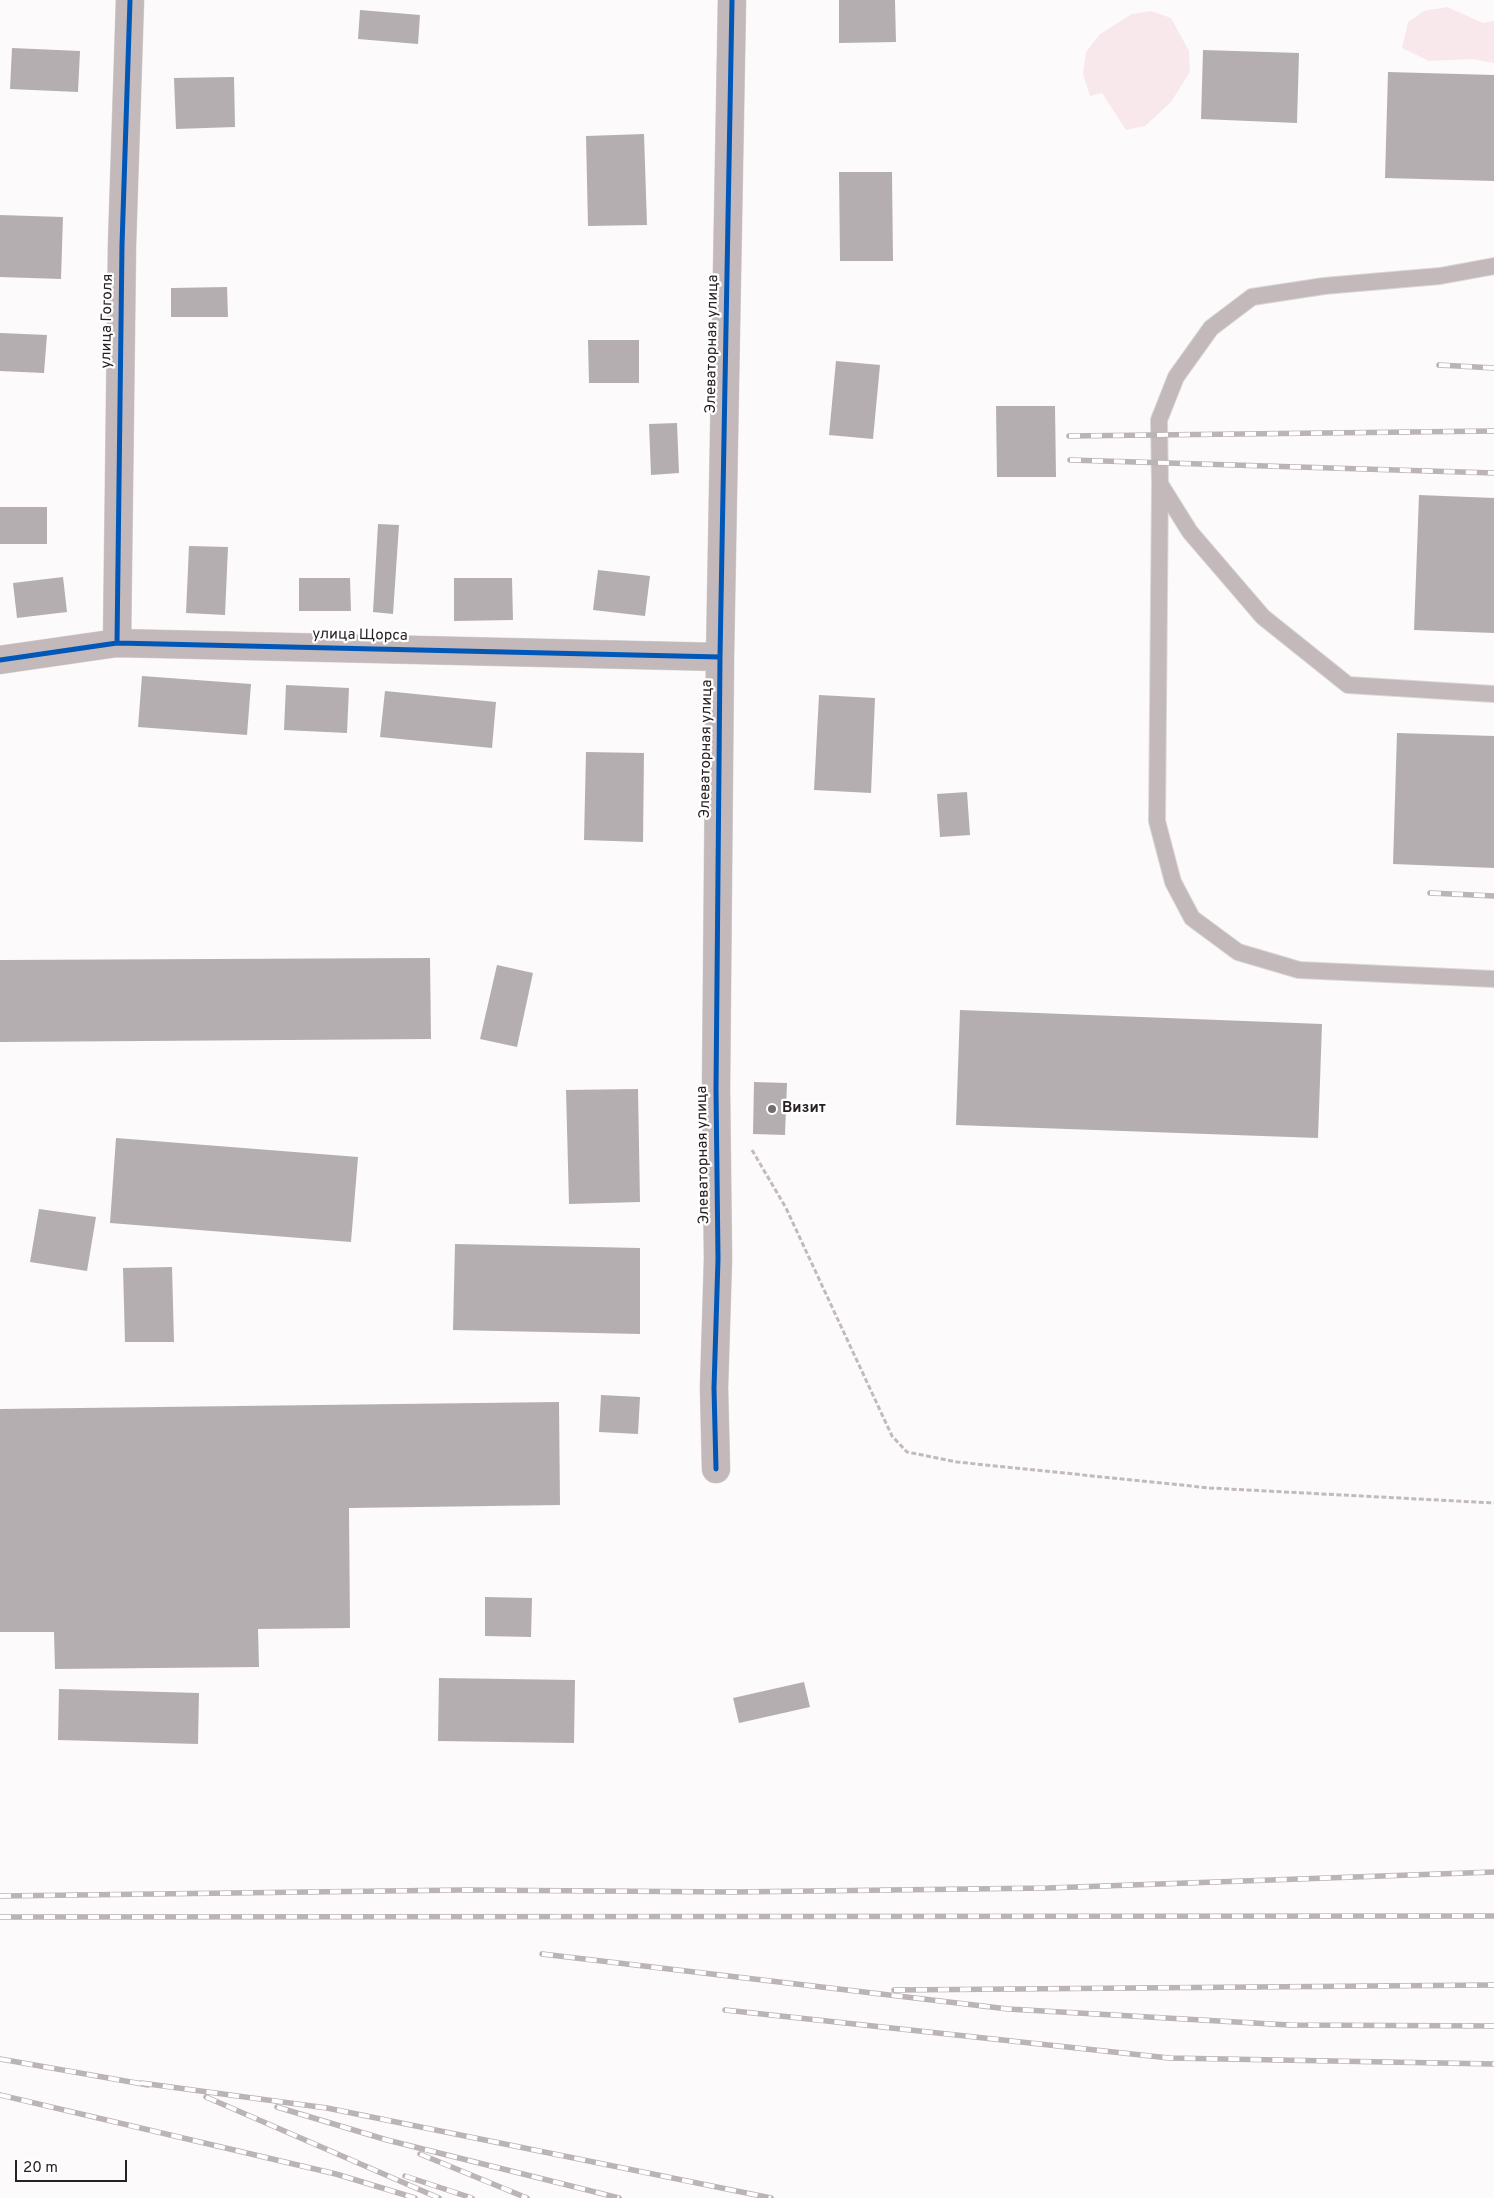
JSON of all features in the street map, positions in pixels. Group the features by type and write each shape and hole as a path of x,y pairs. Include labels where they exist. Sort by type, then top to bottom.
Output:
{"street":[{"name":"улица Гоголя","path":"117,643 122,244 130,0"},
{"name":"Элеваторная улица","path":"716,1469 714,1388 718,1259 716,1079 720,657 732,0"},
{"name":"улица Щорса","path":"0,660 117,643 720,657"}],"lane":[{"path":"1494,266 1440,276 1324,286 1252,298 1212,328 1176,376 1159,420 1157,821 1173,882 1192,918 1238,952 1299,970 1494,979"},
{"path":"1160,484 1190,532 1263,617 1348,685 1494,694"}],"path":[{"path":"751,1149 786,1208 892,1436 907,1452 957,1462 1210,1488 1494,1503"}],"shaded area":[{"path":"1447,7 1483,23 1494,21 1494,63 1472,59 1429,61 1402,48 1408,22 1424,11"},
{"path":"1151,11 1171,18 1189,51 1190,72 1171,102 1145,126 1126,130 1102,93 1090,96 1083,74 1086,52 1100,34 1132,14"}],"building":[{"path":"839,0 895,0 896,42 839,43"},
{"path":"360,10 420,15 418,44 358,39"},
{"path":"12,48 80,51 78,92 10,89"},
{"path":"1203,50 1299,53 1297,123 1201,119"},
{"path":"1388,72 1494,75 1494,181 1385,178"},
{"path":"234,77 235,127 176,129 174,78"},
{"path":"644,134 647,225 588,226 586,136"},
{"path":"839,172 892,172 893,261 840,261"},
{"path":"0,215 63,217 61,279 0,277"},
{"path":"227,287 228,317 171,317 171,288"},
{"path":"0,333 47,335 44,373 0,371"},
{"path":"588,340 639,340 639,383 589,383"},
{"path":"836,361 880,365 873,439 829,435"},
{"path":"996,406 1055,406 1056,477 997,477"},
{"path":"677,423 679,473 651,475 649,424"},
{"path":"1419,495 1494,498 1494,633 1414,630"},
{"path":"0,507 47,507 47,544 0,544"},
{"path":"378,524 399,525 393,614 373,612"},
{"path":"189,546 228,547 225,615 186,613"},
{"path":"598,570 650,576 645,616 593,610"},
{"path":"63,577 67,612 17,618 13,583"},
{"path":"299,578 350,578 351,611 299,611"},
{"path":"454,578 512,578 513,620 454,621"},
{"path":"142,676 251,684 247,735 138,727"},
{"path":"286,685 349,688 347,733 284,730"},
{"path":"385,691 496,702 492,748 380,737"},
{"path":"819,695 875,698 871,793 814,790"},
{"path":"1397,733 1494,736 1494,868 1393,864"},
{"path":"586,752 644,753 643,842 584,840"},
{"path":"967,792 970,835 940,837 937,794"},
{"path":"430,958 431,1039 0,1042 0,960"},
{"path":"497,965 533,973 517,1047 480,1039"},
{"path":"960,1010 1322,1024 1318,1138 956,1125"},
{"path":"754,1082 787,1083 785,1135 753,1134"},
{"path":"638,1089 640,1202 569,1204 566,1090"},
{"path":"116,1138 358,1157 351,1242 110,1223"},
{"path":"39,1209 96,1217 87,1271 30,1262"},
{"path":"455,1244 640,1248 640,1334 453,1330"},
{"path":"172,1267 174,1342 125,1342 123,1268"},
{"path":"601,1395 640,1397 638,1434 599,1432"},
{"path":"559,1402 560,1505 349,1508 350,1628 258,1629 259,1667 55,1669 54,1632 0,1632 0,1409"},
{"path":"485,1597 532,1598 531,1637 485,1636"},
{"path":"439,1678 575,1680 574,1743 438,1741"},
{"path":"804,1682 810,1707 739,1723 733,1698"},
{"path":"59,1689 199,1693 198,1744 58,1740"}],"railway":[{"path":"1439,365 1494,368"},
{"path":"1069,436 1494,431"},
{"path":"1070,460 1494,473"},
{"path":"1430,893 1494,896"},
{"path":"0,1896 463,1890 734,1892 1048,1888 1494,1872"},
{"path":"0,1917 1494,1916"},
{"path":"542,1954 1008,2009 1289,2025 1494,2026"},
{"path":"894,1990 1494,1985"},
{"path":"725,2010 1169,2058 1494,2064"},
{"path":"0,2059 148,2085"},
{"path":"141,2083 327,2108 771,2198"},
{"path":"0,2095 336,2174 415,2198"},
{"path":"206,2097 439,2198"},
{"path":"277,2107 387,2140 619,2198"},
{"path":"420,2154 527,2198"},
{"path":"405,2176 472,2198"}],"cycle path":[{"path":"117,643 122,245 130,0"},
{"path":"716,1469 714,1388 718,1259 716,1089 720,657 732,0"},
{"path":"0,660 117,643 720,657"}],"place":[{"name":"Визит","path":"772,1109"}]}
